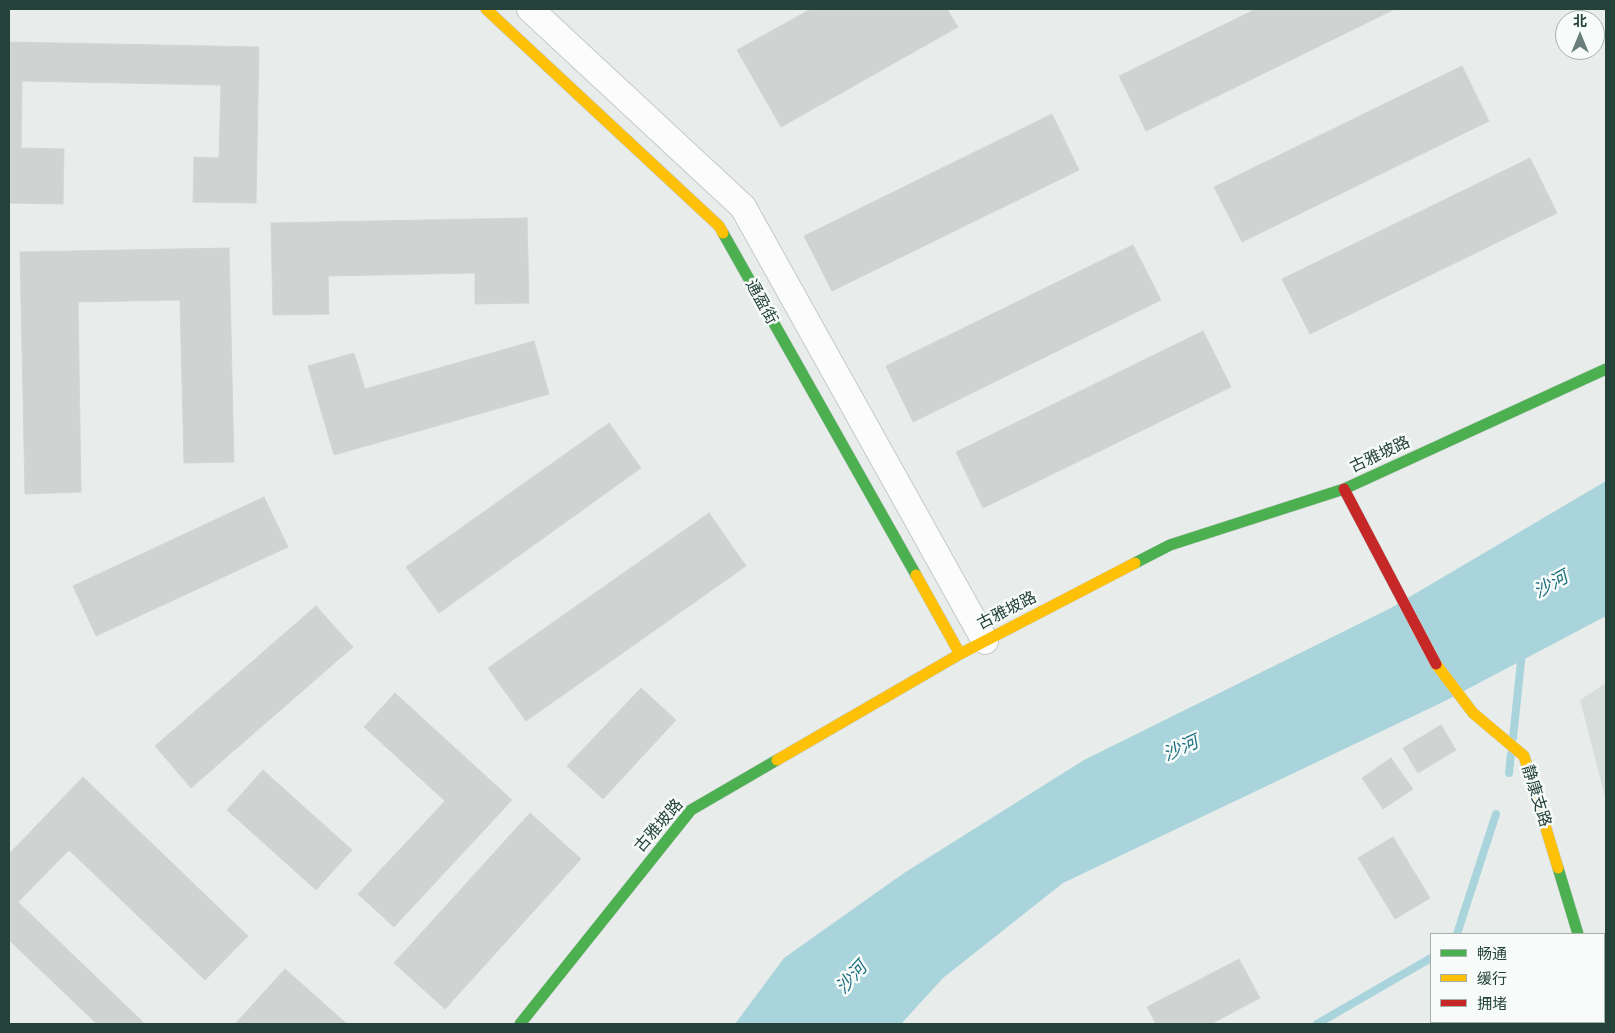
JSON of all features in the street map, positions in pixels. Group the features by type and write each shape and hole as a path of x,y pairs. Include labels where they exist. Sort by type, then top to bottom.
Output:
{"street":[{"name":"通盈街","path":"486,9 719,226 960,654"},
{"name":"通盈街","path":"530,9 743,207 985,641"},
{"name":"古雅坡路","path":"520,1024 691,810 960,654 1170,545 1344,489 1606,369"},
{"name":"静康支路","path":"1344,489 1434,661 1473,713 1524,756 1578,933"}],"shaded area":[{"path":"1606,683 1606,801 1580,700"}],"water":[{"name":"沙河","path":"1606,481 1606,616 1445,701 1063,883 943,978 901,1024 735,1024 784,958 904,873 1084,760 1389,609"}],"building":[{"path":"811,9 947,9 958,27 781,127 737,50"},
{"path":"1256,9 1393,10 1146,131 1119,76"},
{"path":"9,42 259,47 256,203 193,202 194,157 219,158 221,85 22,81 21,148 64,149 63,204 9,203"},
{"path":"1462,66 1489,121 1242,242 1214,187"},
{"path":"1052,114 1079,170 832,291 804,236"},
{"path":"1530,158 1557,213 1310,334 1282,279"},
{"path":"527,218 529,303 475,304 475,273 328,276 329,314 273,315 271,223"},
{"path":"1133,245 1161,300 913,422 886,366"},
{"path":"229,248 234,462 184,463 180,300 78,302 81,492 25,494 20,252"},
{"path":"1203,331 1231,387 983,508 956,452"},
{"path":"534,341 549,394 334,455 308,366 354,353 365,389"},
{"path":"609,423 641,468 439,613 406,567"},
{"path":"264,497 288,547 96,636 73,586"},
{"path":"709,513 746,566 526,721 488,668"},
{"path":"316,606 353,647 191,788 155,746"},
{"path":"641,688 676,720 603,799 567,766"},
{"path":"395,693 512,800 394,927 358,894 445,801 364,727"},
{"path":"1441,725 1456,750 1418,773 1403,748"},
{"path":"1391,758 1413,789 1383,809 1362,778"},
{"path":"263,770 352,850 316,890 227,810"},
{"path":"83,777 248,936 205,980 69,850 18,902 143,1022 140,1024 97,1024 9,940 9,854"},
{"path":"530,813 581,859 445,1009 394,963"},
{"path":"1393,837 1430,898 1395,919 1358,858"},
{"path":"1239,959 1260,998 1211,1024 1156,1024 1147,1007"},
{"path":"285,969 347,1024 235,1024"}],"waterway":[{"path":"1513,738 1522,652"},
{"path":"1509,773 1511,754"},
{"path":"1457,933 1496,814"},
{"path":"1317,1024 1430,959"}],"traffic: fast":[{"path":"723,233 916,575"},
{"path":"1135,563 1170,545 1344,489 1606,369"},
{"path":"520,1024 691,810 777,760"},
{"path":"1558,868 1578,933"}],"traffic: slow":[{"path":"486,9 719,226 723,233"},
{"path":"777,760 960,654 1135,563"},
{"path":"916,575 960,654"},
{"path":"1436,664 1473,713 1524,756 1558,868"}],"traffic: jam":[{"path":"1344,489 1436,664"}]}
